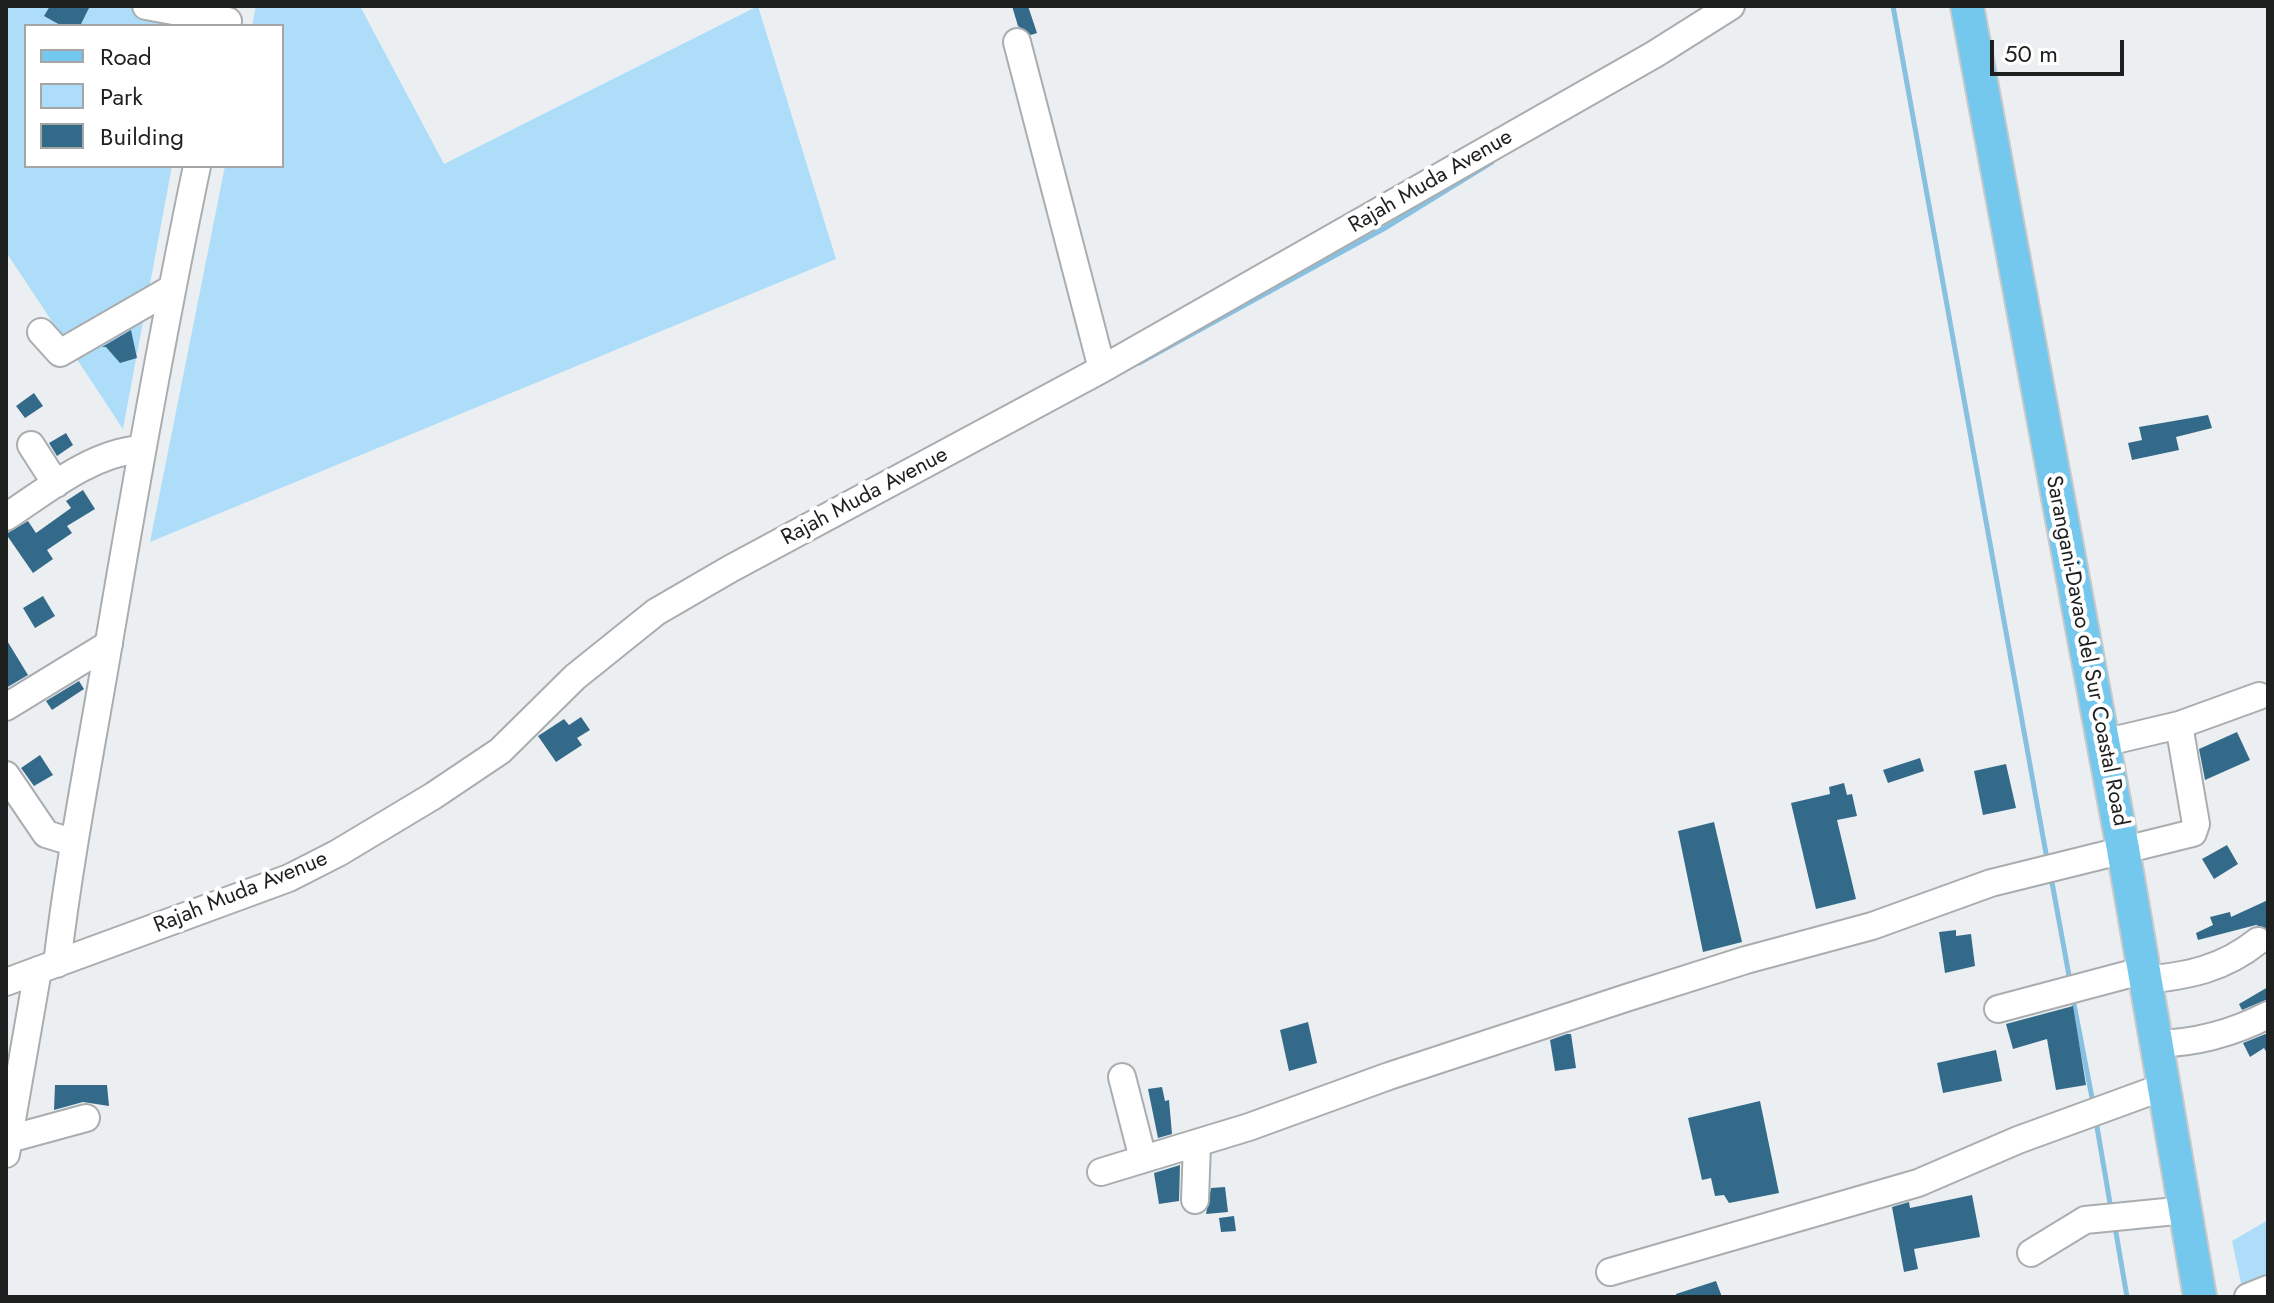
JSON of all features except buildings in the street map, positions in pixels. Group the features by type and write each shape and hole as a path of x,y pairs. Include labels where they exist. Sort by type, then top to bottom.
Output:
{"main road":[{"name":"Sarangani-Davao del Sur Coastal Road","path":"1967,6 2123,849 2200,1297"}],"street":[{"path":"146,6 229,18"},
{"name":"Rajah Muda Avenue","path":"6,982 289,878 338,853 500,751 575,677 656,612 1102,369 1655,54 1731,6"},
{"path":"1017,42 1102,369"},
{"path":"7,1146 72,842 109,644 140,449 197,168"},
{"path":"41,332 60,353 171,289"},
{"path":"31,445 56,484"},
{"path":"6,517 56,484 108,456 140,449"},
{"path":"6,707 109,644"},
{"path":"2103,743 2179,725 2259,696"},
{"path":"1101,1172 1197,1144 1389,1076 1703,973 1872,926 2003,879 2196,830 2179,725"},
{"path":"6,775 46,834 72,842"},
{"path":"1998,1009 2143,976 2209,970 2239,956 2258,941"},
{"path":"2156,1044 2197,1040 2239,1029 2268,1015"},
{"path":"1122,1077 1143,1159"},
{"path":"1610,1272 1918,1183 2018,1140 2163,1087"},
{"path":"7,1146 86,1118"},
{"path":"1195,1200 1197,1144"},
{"path":"2031,1253 2085,1220 2186,1210"},
{"path":"2248,1297 2268,1289"}],"green space":[{"path":"6,6 202,6 198,24 24,24 24,168 172,168 123,429 6,252"},
{"path":"256,6 360,6 444,164 758,6 836,259 150,542 225,168 284,168 284,24 252,24"},
{"path":"2268,1220 2268,1297 2244,1297 2232,1241"}],"waterway":[{"path":"1893,6 2047,859"},
{"path":"1139,363 1385,228 1492,162"},
{"path":"2051,877 2070,981"},
{"path":"2073,999 2093,1103"},
{"path":"2096,1121 2111,1209"},
{"path":"2115,1227 2127,1297"}]}
